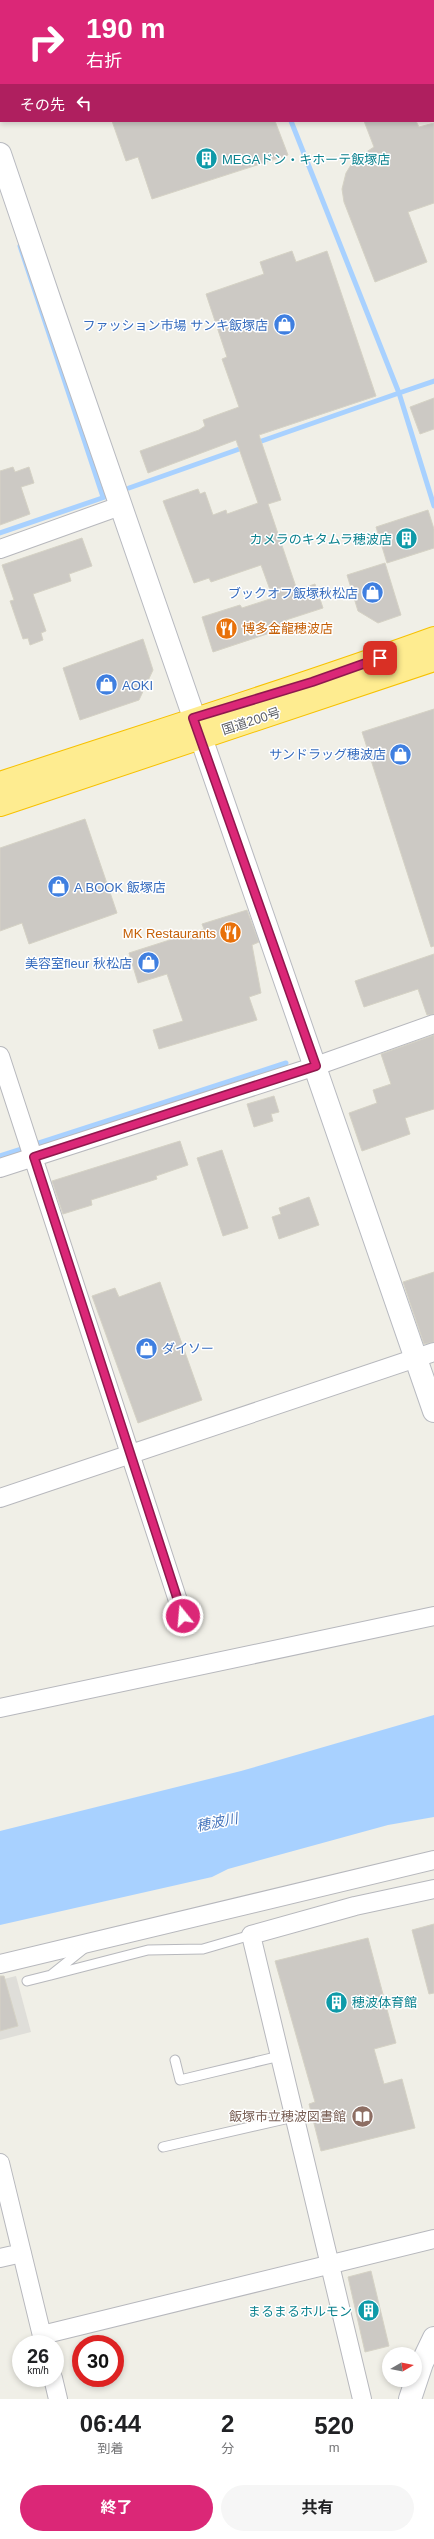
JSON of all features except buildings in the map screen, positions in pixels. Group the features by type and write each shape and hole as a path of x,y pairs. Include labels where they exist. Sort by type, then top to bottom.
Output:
{"highway":[{"name":"国道200号","path":"0,806 312,682 434,638"},
{"name":"国道200号","path":"0,783 434,660"}],"street":[{"path":"0,154 196,728 316,1066 425,1355 434,1411"},
{"path":"0,549 120,506"},
{"path":"0,1168 316,1066 434,1024"},
{"path":"0,1056 132,1453 183,1616"},
{"path":"0,1498 425,1355"},
{"path":"2,1706 434,1616"},
{"path":"0,1964 91,1944 434,1860"},
{"path":"362,2399 251,1935 359,1905 434,1889"},
{"path":"0,2163 42,2335"},
{"path":"62,2335 434,2239"},
{"path":"0,2258 22,2253"},
{"path":"410,2399 422,2363 434,2338"},
{"path":"55,2387 58,2399"}],"lane":[{"path":"28,1981 148,1950 203,1949 251,1935"},
{"path":"51,1975 91,1944"},
{"path":"175,2060 180,2080 280,2056"},
{"path":"163,2147 294,2117"}],"shaded area":[{"path":"16,1976 31,2032 0,2040 0,1980"}],"water":[{"name":"穂波川","path":"434,1715 434,1817 388,1825 228,1869 212,1877 0,1925 0,1831 241,1771"}],"waterway":[{"path":"291,122 399,393 434,381"},
{"path":"20,246 103,497"},
{"path":"256,443 399,393 434,506"},
{"path":"129,488 245,447"},
{"path":"0,533 105,497"},
{"path":"39,1143 286,1063"},
{"path":"0,1156 21,1149"}],"place":[{"name":"MEGAドン・キホーテ飯塚店","path":"206,159"},
{"name":"ファッション市場 サンキ飯塚店","path":"284,325"},
{"name":"カメラのキタムラ穂波店","path":"407,539"},
{"name":"ブックオフ飯塚秋松店","path":"373,593"},
{"name":"博多金龍穂波店","path":"227,628"},
{"name":"AOKI","path":"107,685"},
{"name":"サンドラッグ穂波店","path":"401,754"},
{"name":"A BOOK 飯塚店","path":"59,887"},
{"name":"MK Restaurants","path":"231,933"},
{"name":"美容室fleur 秋松店","path":"148,963"},
{"name":"ダイソー","path":"147,1348"},
{"name":"穂波体育館","path":"336,2002"},
{"name":"飯塚市立穂波図書館","path":"362,2116"},
{"name":"まるまるホルモン","path":"368,2311"}],"route":[{"path":"183,1616 132,1453 34,1157 316,1066 193,718 312,682 380,658"}]}
